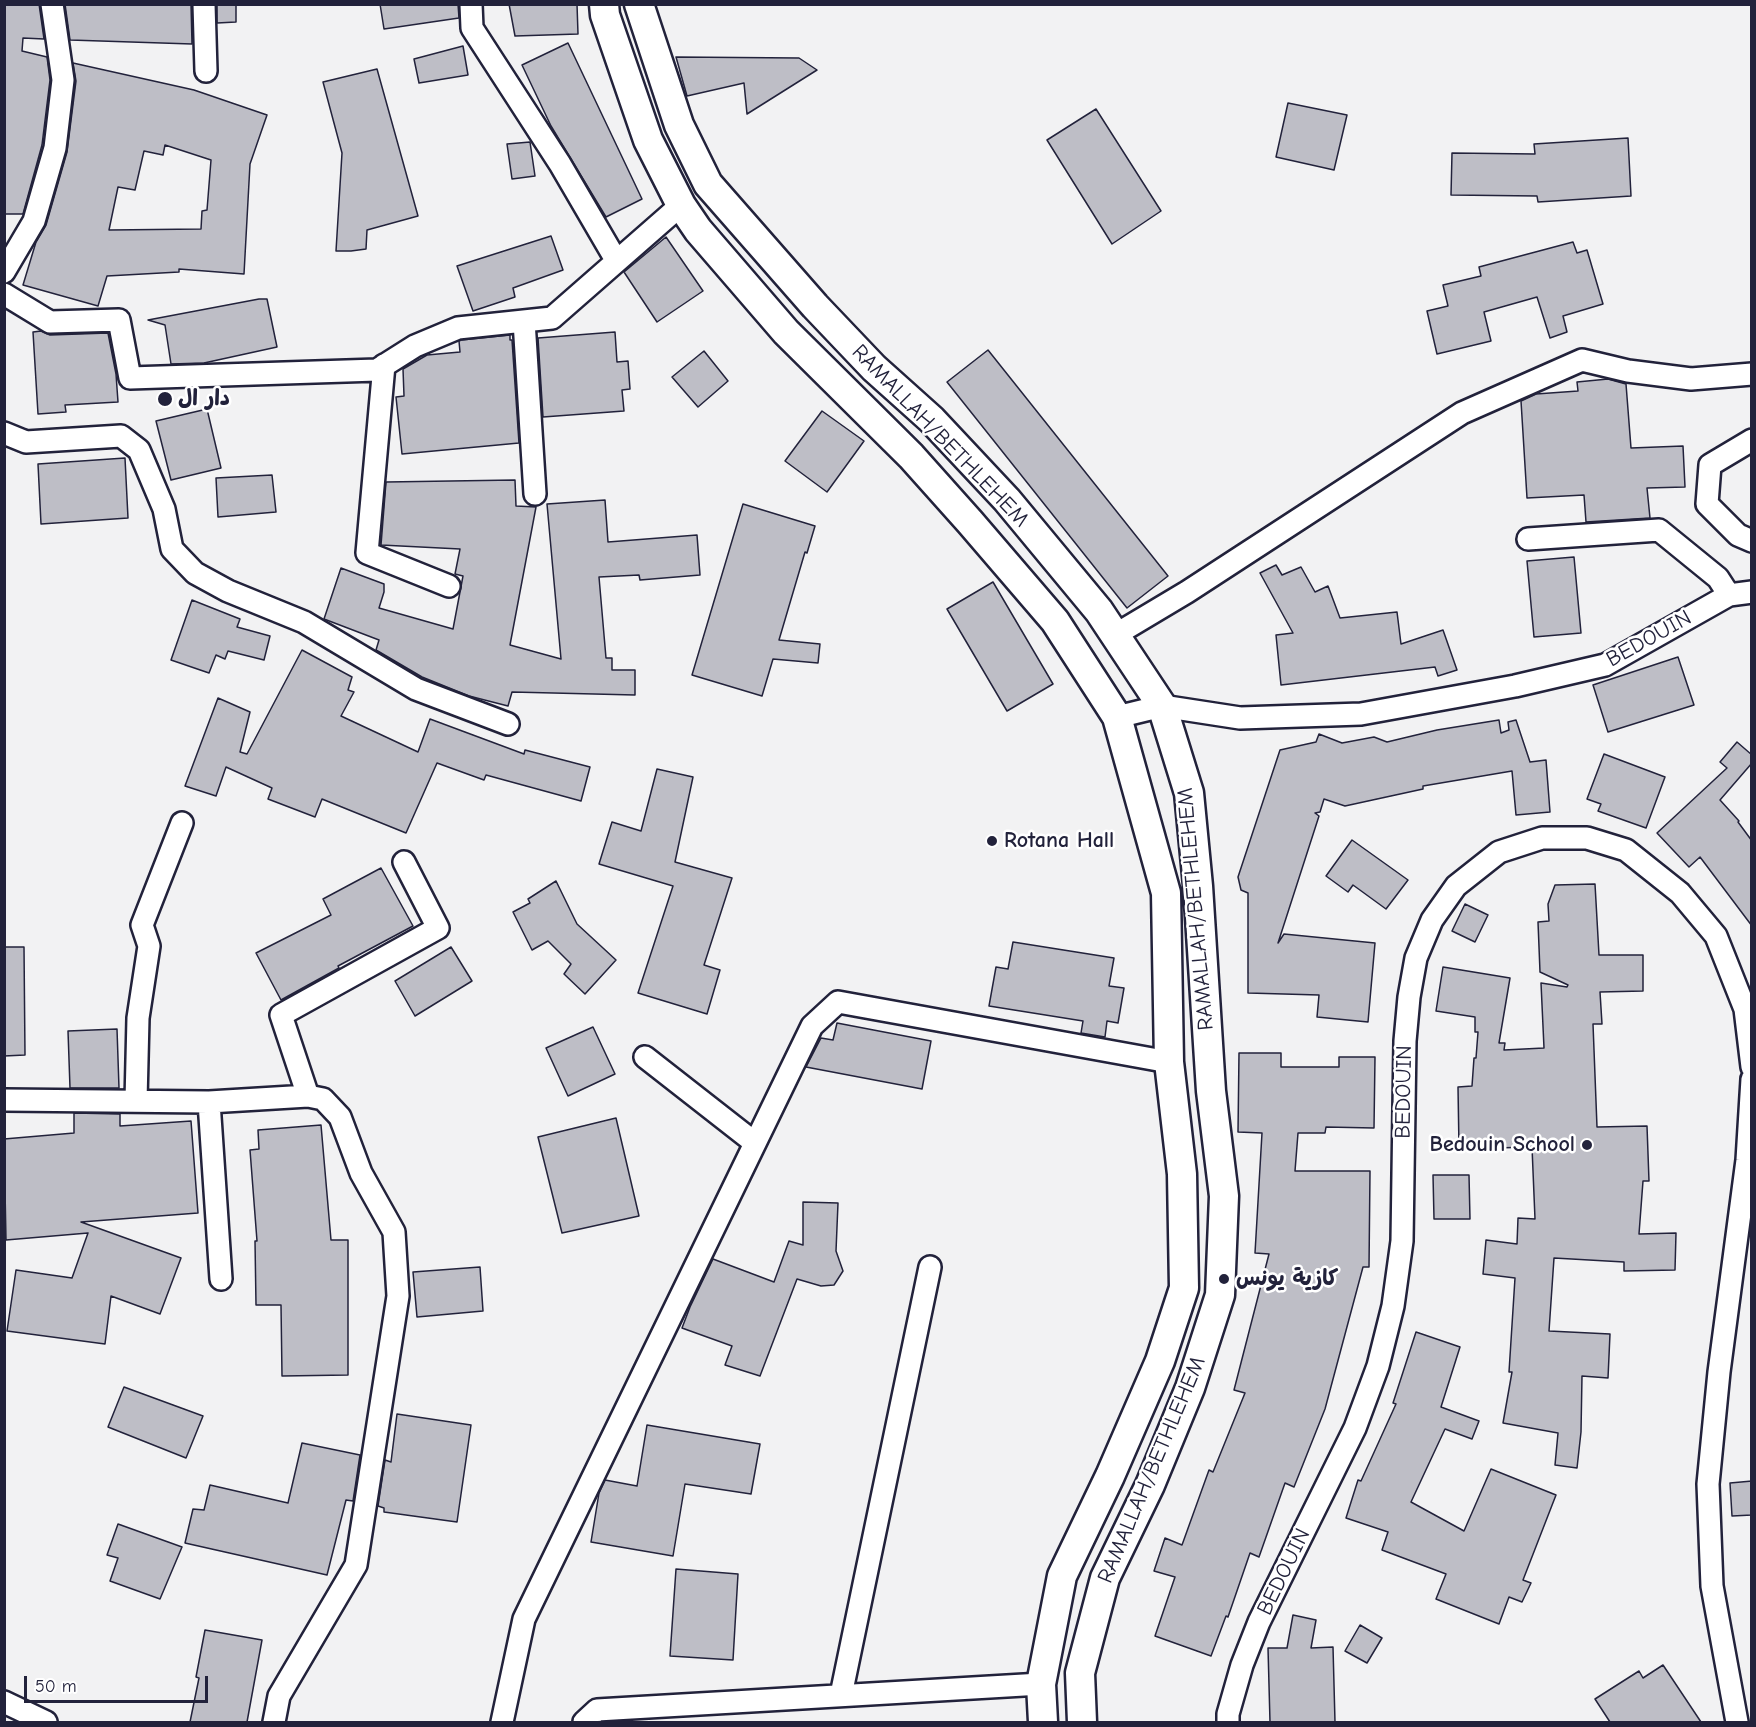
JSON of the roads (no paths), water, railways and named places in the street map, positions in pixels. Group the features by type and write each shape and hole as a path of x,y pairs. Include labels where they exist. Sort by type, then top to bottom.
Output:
{"main road":[{"name":"RAMALLAH/BETHLEHEM","path":"604,4 616,47 648,140 681,205 698,230 786,332 911,456 978,531 1055,621 1117,717 1166,893 1168,1062 1182,1174 1184,1288 1160,1361 1110,1476 1062,1576 1041,1684 1043,1722"},
{"name":"RAMALLAH/BETHLEHEM","path":"639,4 679,125 708,184 815,306 874,368 932,420 1007,500 1099,611 1162,706 1189,792 1198,886 1211,1091 1224,1196 1220,1295 1190,1388 1150,1485 1105,1578 1080,1673 1082,1722"}],"street":[{"path":"4,272 34,221 55,148 63,80 52,4"},
{"path":"204,4 206,71"},
{"path":"471,4 472,28 560,164 616,261"},
{"path":"4,294 50,322 119,320 130,378 377,370 415,346 458,328 552,318 681,205"},
{"path":"524,321 535,494"},
{"path":"1115,635 1187,592 1462,413 1582,360 1628,371 1691,379 1752,374"},
{"path":"384,365 367,553 449,586"},
{"path":"4,433 26,442 121,436 139,450 164,509 172,549 195,573 228,591 304,622 416,689 508,723"},
{"path":"1752,440 1710,465 1707,504 1738,536 1752,541"},
{"path":"1528,539 1659,530 1718,578 1729,595"},
{"name":"BEDOUIN","path":"1117,717 1162,706 1240,718 1361,714 1437,701 1605,665 1729,595 1752,592"},
{"path":"136,1101 138,1018 149,945 142,925 182,823"},
{"name":"BEDOUIN","path":"1228,1722 1228,1714 1242,1665 1259,1622 1355,1428 1378,1366 1393,1306 1402,1241 1404,1041 1409,997 1416,958 1432,920 1456,886 1499,852 1542,838 1587,838 1626,850 1680,893 1716,936 1745,1009 1752,1067"},
{"path":"309,1096 281,1015 438,927 404,862"},
{"path":"502,1722 524,1619 812,1026 838,1002 1168,1062"},
{"path":"645,1058 755,1143"},
{"path":"1737,1722 1712,1586 1708,1484 1720,1364 1747,1160 1752,1079"},
{"path":"4,1100 209,1102 309,1096 323,1099 340,1117 361,1173 394,1232 398,1296 356,1565 279,1696 274,1722"},
{"path":"209,1102 221,1279"},
{"path":"842,1695 930,1267"},
{"path":"584,1722 597,1710 1041,1684"},
{"path":"4,1701 46,1722"}],"place":[{"name":"دار ال","path":"165,399"},
{"name":"Rotana Hall","path":"992,841"},
{"name":"Bedouin School","path":"1587,1145"},
{"name":"كازية يونس","path":"1224,1279"}]}
